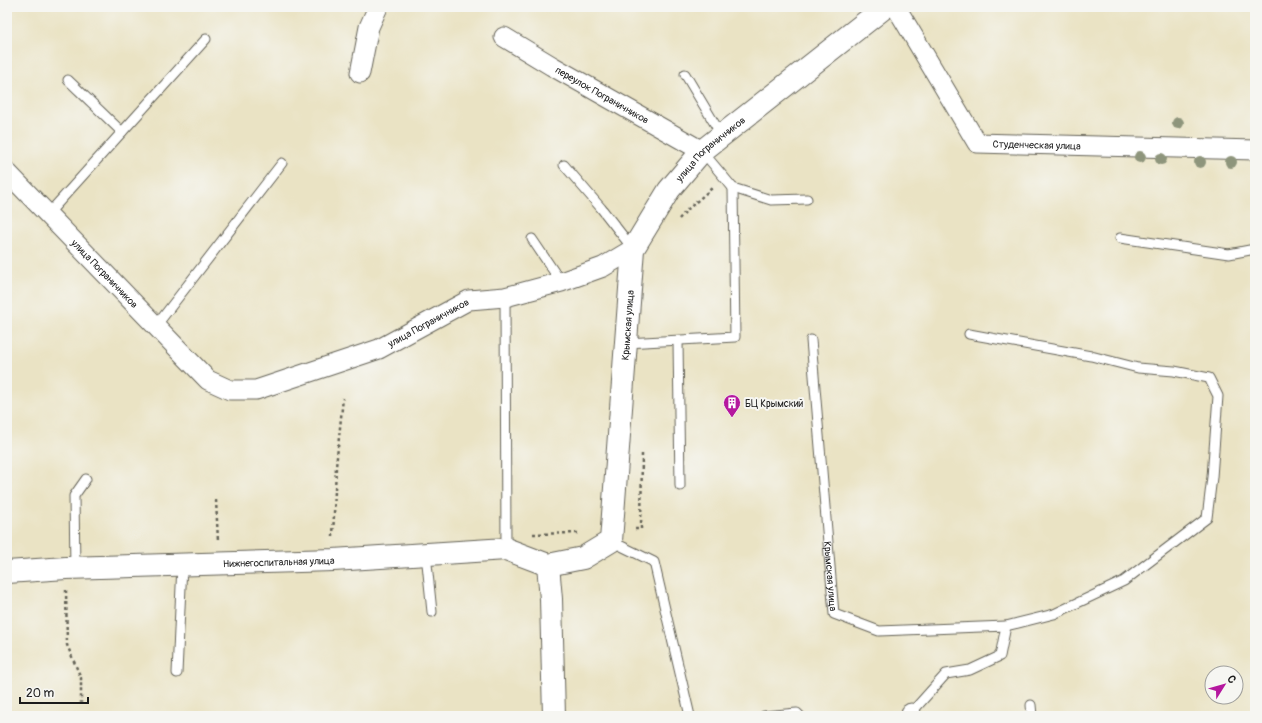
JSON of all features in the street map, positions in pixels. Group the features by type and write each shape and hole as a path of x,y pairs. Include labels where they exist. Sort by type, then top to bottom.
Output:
{"street":[{"path":"360,73 369,27 378,7"},
{"name":"улица Пограничников","path":"7,172 208,380 230,390 256,390 378,349 469,300 505,297 561,282 603,267 632,248 669,190 702,151 885,7"},
{"name":"Студенческая улица","path":"896,7 977,143 1255,150"},
{"name":"переулок Пограничников","path":"504,37 702,151"},
{"name":"Крымская улица","path":"611,541 632,248"},
{"path":"554,716 551,599 548,565 583,558 611,541"},
{"name":"Нижнегоспитальная улица","path":"7,572 70,568 333,560 506,548 548,565"}],"lane":[{"path":"48,214 206,39"},
{"path":"685,74 722,136"},
{"path":"68,80 122,132"},
{"path":"702,151 733,188 771,200 807,198"},
{"path":"156,326 282,163"},
{"path":"564,165 601,208 632,248"},
{"path":"626,343 735,337 733,188"},
{"path":"1120,238 1229,254 1255,249"},
{"path":"532,239 561,282"},
{"path":"505,297 506,548"},
{"path":"911,714 946,674 970,670 1000,656 1006,626 1054,614 1124,580 1207,518 1212,477 1218,396 1209,378 1174,371 1138,368 1090,356 969,334"},
{"name":"Крымская улица","path":"812,340 834,614 879,631 1006,626"},
{"path":"678,341 680,486"},
{"path":"70,568 74,496 86,479"},
{"path":"611,541 654,562 690,716"},
{"path":"426,554 432,612"},
{"path":"177,673 182,564"},
{"path":"1031,705 1032,716"},
{"path":"764,716 797,713 800,716"}],"path":[{"path":"678,221 687,210 724,177"},
{"path":"333,560 336,467 343,398"},
{"path":"216,500 219,563"},
{"path":"70,568 67,645 81,678 81,703"}],"place":[{"name":"БЦ Крымский","path":"732,418"}]}
